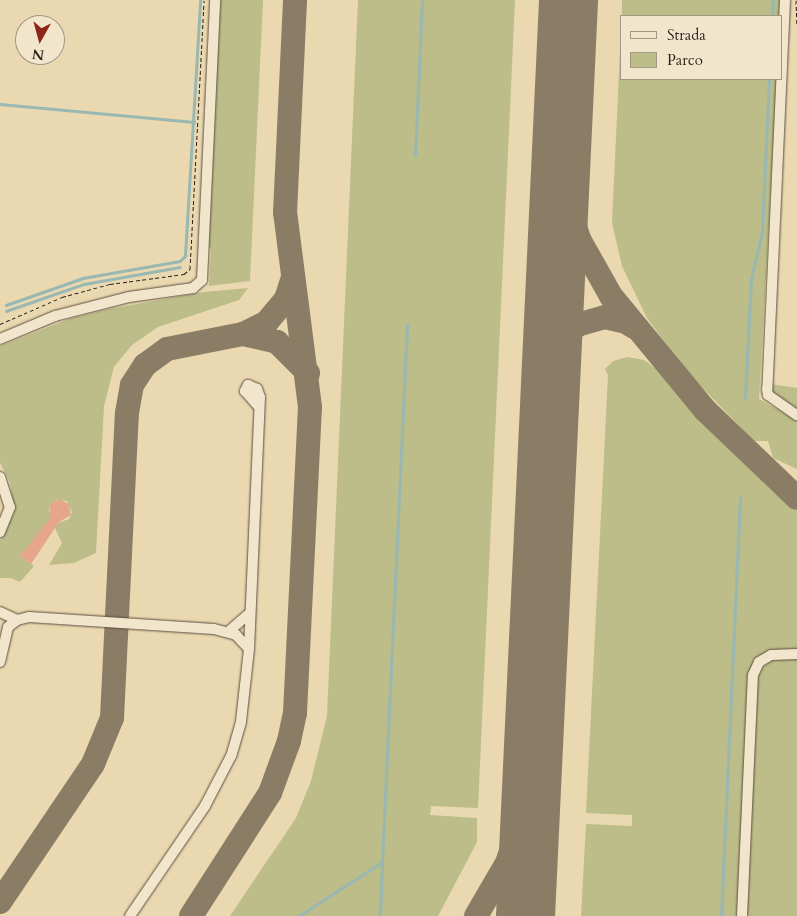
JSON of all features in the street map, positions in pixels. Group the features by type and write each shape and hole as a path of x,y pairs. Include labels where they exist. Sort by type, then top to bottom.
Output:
{"lane":[{"path":"0,338 55,316 129,297 193,288 202,280 215,0"},
{"path":"782,62 785,0"},
{"path":"781,80 766,390 768,395 797,415"},
{"path":"130,916 205,806 231,756 243,711 249,649 258,406"},
{"path":"0,477 10,507 0,532"},
{"path":"0,612 17,620 36,617 108,620 228,632 240,638 249,649"},
{"path":"228,632 250,613"},
{"path":"0,662 5,632 17,620"},
{"path":"742,916 753,675 759,662 771,655 797,654"}],"path":[{"path":"0,324 62,297 110,284 184,274 190,269 204,0"},
{"path":"796,0 797,24"}],"green space":[{"path":"218,0 263,0 250,281 209,286 211,249 207,245"},
{"path":"358,0 515,0 478,808 431,806 430,815 477,818 477,842 438,916 230,916 296,818 311,781 327,716"},
{"path":"622,0 781,0 781,15 622,15"},
{"path":"620,51 620,80 777,80 759,399 797,420 797,469 773,458 768,441 754,441 686,371 647,318 622,266 612,223"},
{"path":"248,288 239,300 158,327 132,345 114,367 104,406 96,553 74,563 49,565 62,543 55,528 58,523 69,519 72,512 67,501 56,500 49,509 51,519 20,556 34,566 20,582 11,578 0,578 0,540 14,513 10,482 0,463 0,346 69,319 109,309 204,292"},
{"path":"627,357 644,360 658,370 737,454 797,510 797,650 770,651 754,662 737,916 581,916 586,824 632,826 632,815 586,813 608,375 605,369 613,361"},
{"path":"770,384 797,388 797,410 775,396"},
{"path":"797,659 797,916 745,916 757,672 772,660"}],"building":[{"path":"59,499 69,504 71,515 59,522 31,564 20,556 50,518 50,505"}],"waterway":[{"path":"6,305 83,278 180,261 185,256 200,0"},
{"path":"415,156 422,0"},
{"path":"772,15 773,0"},
{"path":"745,398 751,279 762,233 769,80"},
{"path":"0,104 194,122"},
{"path":"6,311 84,284 180,267"},
{"path":"299,916 382,862 407,326"},
{"path":"721,916 740,497"},
{"path":"380,916 382,863"}],"taxiway":[{"path":"191,916 270,793 289,741 295,713 310,407 285,213 295,0"},
{"path":"561,137 569,208 579,239 611,296 705,410 797,498"},
{"path":"0,902 93,764 112,718 127,413 132,385 145,365 167,349 243,334 266,323 286,299 293,278"},
{"path":"550,381 557,345 577,325 605,317 626,322 634,327"},
{"path":"243,334 277,342 308,373"},
{"path":"476,916 507,863 522,818 532,759"}],"runway":[{"path":"525,916 568,0"}]}
